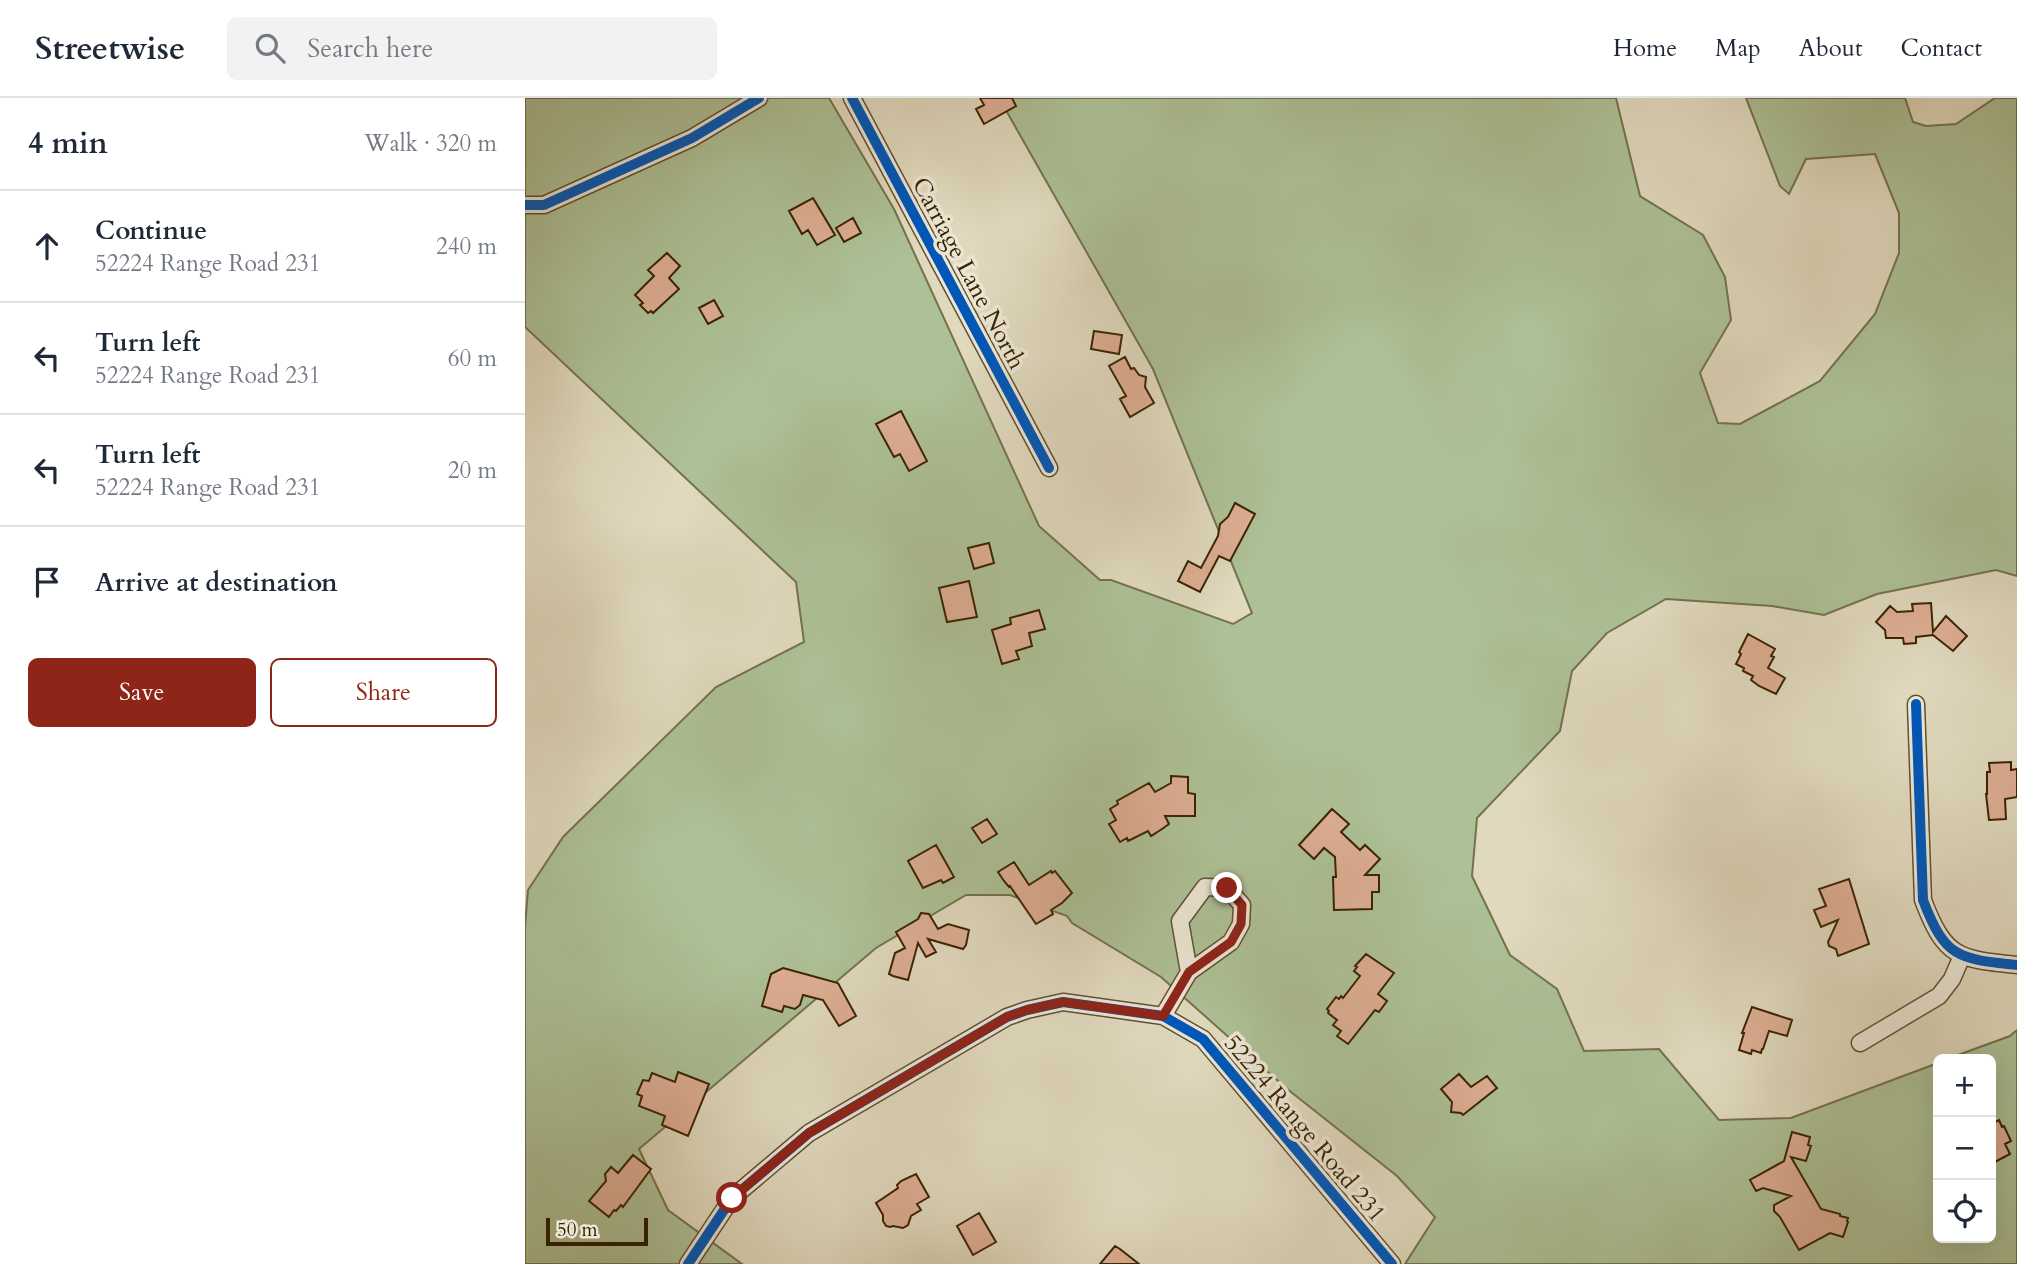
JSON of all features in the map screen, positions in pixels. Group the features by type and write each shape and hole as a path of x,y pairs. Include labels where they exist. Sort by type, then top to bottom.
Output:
{"street":[{"path":"525,205 544,205 692,138 759,98"},
{"name":"Carriage Lane North","path":"852,98 1049,468"},
{"path":"1916,704 1923,900 1933,926 1941,939 1962,956 2017,965"},
{"path":"1163,1016 1189,972 1231,942 1241,924 1242,905 1227,888 1205,887 1180,921 1189,972"},
{"path":"1860,1043 1939,996 1952,979 1962,956"},
{"name":"52224 Range Road 231","path":"688,1264 732,1198 809,1133 1007,1017 1063,1002 1163,1016 1203,1040 1392,1264"}],"green space":[{"path":"525,98 829,98 894,209 1039,526 1100,580 1111,580 1233,624 1252,613 1153,369 999,98 1616,98 1640,196 1703,235 1725,277 1731,320 1700,373 1718,423 1740,424 1820,381 1875,314 1899,253 1899,213 1875,154 1806,159 1789,194 1780,186 1746,98 1905,98 1913,122 1926,126 1956,124 1995,98 2017,98 2017,576 1996,570 1877,594 1824,615 1772,606 1666,599 1607,633 1572,671 1560,731 1477,818 1472,876 1510,955 1557,989 1584,1051 1659,1049 1719,1120 1791,1118 1933,1065 1933,1243 1996,1243 1996,1054 1961,1054 2010,1036 2017,1030 2017,1264 1405,1264 1435,1217 1397,1176 1286,1088 1161,977 1072,923 1067,916 1010,895 966,895 876,948 639,1149 668,1210 742,1264 525,1264 525,926 528,890 563,837 716,687 804,642 796,582 525,327"}],"building":[{"path":"980,98 1012,98 1016,106 984,124 976,109 984,105"},
{"path":"813,198 835,235 817,245 808,230 802,234 789,211"},
{"path":"853,218 861,233 844,242 836,228"},
{"path":"667,253 680,266 669,278 679,289 653,313 648,313 635,295 654,276 648,270"},
{"path":"714,300 723,316 708,324 699,308"},
{"path":"1094,331 1122,335 1119,354 1091,349"},
{"path":"1125,357 1131,369 1134,368 1139,375 1146,377 1145,387 1154,403 1130,417 1120,399 1126,396 1109,366"},
{"path":"901,411 927,461 909,471 900,454 894,457 876,424"},
{"path":"1235,503 1255,514 1230,561 1219,556 1200,592 1178,581 1188,561 1201,568 1218,536 1220,524 1228,517"},
{"path":"989,543 994,563 974,569 968,548"},
{"path":"969,581 977,617 947,622 939,588"},
{"path":"1931,603 1933,632 1946,616 1967,636 1953,651 1933,635 1916,637 1916,643 1904,644 1903,638 1886,638 1885,630 1876,622 1890,606 1897,612 1913,611 1912,604"},
{"path":"1039,610 1045,629 1029,633 1032,646 1016,651 1019,659 1002,664 992,630 1011,624 1010,618"},
{"path":"1748,634 1775,649 1768,668 1785,678 1776,694 1751,680 1753,676 1736,664"},
{"path":"2011,762 2011,770 2017,769 2017,797 2005,799 2006,819 1989,820 1986,794 1989,763"},
{"path":"1171,776 1188,777 1188,793 1195,794 1195,816 1165,816 1169,824 1151,836 1148,831 1120,842 1109,824 1116,820 1110,809 1118,804 1117,801 1149,783 1155,792 1171,783"},
{"path":"1332,809 1349,824 1341,832 1360,850 1365,845 1380,859 1365,875 1379,875 1379,892 1372,892 1372,909 1334,910 1335,857 1324,848 1314,859 1299,845"},
{"path":"987,819 997,834 982,843 972,828"},
{"path":"936,845 954,877 923,888 908,861"},
{"path":"1014,862 1029,885 1055,871 1072,893 1051,910 1053,914 1036,924 998,872"},
{"path":"1849,879 1869,944 1838,956 1836,949 1829,946 1828,942 1838,920 1821,927 1814,910 1826,906 1819,889"},
{"path":"921,913 929,914 938,929 948,924 969,930 966,945 963,949 928,939 936,952 926,957 918,943 908,980 893,976 889,974 895,953 905,948 896,932 918,919"},
{"path":"1366,954 1394,973 1378,994 1387,1001 1379,1012 1375,1010 1348,1044 1337,1036 1341,1031 1333,1025 1337,1020 1327,1009 1336,997 1343,998 1360,976 1354,971 1357,967 1355,966"},
{"path":"783,968 838,983 856,1016 839,1026 823,1000 803,995 800,1005 795,1009 784,1006 782,1012 762,1006 771,974"},
{"path":"1752,1007 1792,1020 1787,1036 1769,1031 1761,1053 1752,1050 1751,1054 1739,1050"},
{"path":"678,1072 709,1084 688,1136 662,1125 665,1116 639,1106 642,1096 637,1094 643,1080 649,1081 652,1073 675,1082"},
{"path":"1459,1074 1471,1087 1487,1076 1497,1088 1463,1115 1451,1112 1452,1102 1441,1089"},
{"path":"1999,1120 2002,1127 2004,1126 2011,1141 2005,1144 2010,1154 1996,1161 1996,1122"},
{"path":"1792,1132 1810,1137 1808,1145 1811,1146 1806,1161 1791,1157 1821,1209 1848,1218 1843,1237 1830,1233 1799,1250 1774,1211 1774,1205 1791,1196 1763,1188 1756,1191 1750,1180 1784,1161"},
{"path":"633,1155 651,1169 623,1207 621,1205 614,1210 609,1217 589,1201 606,1181 605,1174 611,1167 618,1173"},
{"path":"916,1174 929,1197 917,1204 921,1210 911,1216 908,1225 903,1228 886,1226 876,1203 898,1188 897,1185 901,1181"},
{"path":"979,1213 996,1242 973,1255 957,1226"},
{"path":"1115,1246 1120,1249 1139,1264 1100,1264"}],"cycle path":[{"path":"525,205 544,205 692,138 759,98"},
{"path":"852,98 1049,468"},
{"path":"1916,704 1923,900 1939,934 1956,952 1981,960 2017,965"},
{"path":"688,1264 732,1198 809,1133 1007,1017 1063,1002 1163,1016 1203,1039 1392,1264"}],"route":[{"path":"732,1198 809,1133 1007,1017 1063,1002 1163,1016 1189,972 1231,942 1241,924 1242,905 1227,888"}]}
